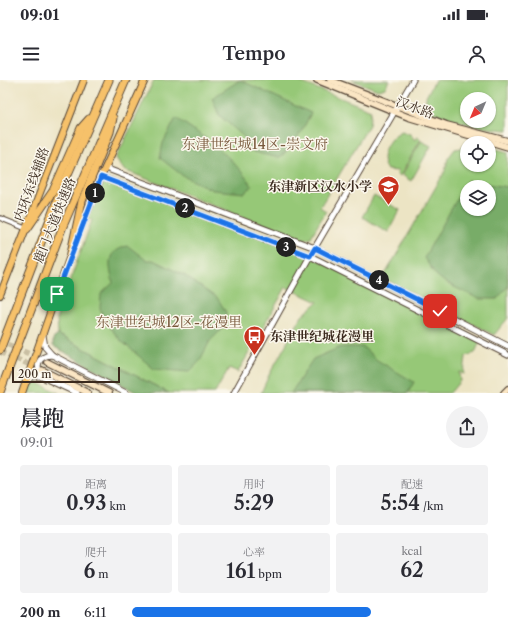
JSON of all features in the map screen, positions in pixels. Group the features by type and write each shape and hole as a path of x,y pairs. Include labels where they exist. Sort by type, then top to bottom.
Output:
{"highway":[{"name":"鹿门大道快速路","path":"0,350 61,190 109,80"},
{"name":"鹿门大道快速路","path":"0,392 63,226 126,80"},
{"path":"71,253 82,200 110,132 116,103"},
{"path":"27,229 53,191 81,128 95,111"}],"main road":[{"name":"内环东线辅路","path":"0,295 27,229 65,123 84,80"},
{"path":"22,393 71,253 101,177 145,80"},
{"name":"汉水路","path":"317,80 449,130 508,147"},
{"name":"汉水路","path":"330,80 395,109 447,126 508,141"},
{"path":"47,362 109,393"},
{"path":"42,370 88,393"},
{"path":"504,393 508,389"}],"street":[{"path":"234,393 310,256 412,80"},
{"path":"105,168 315,248 508,346"},
{"path":"101,177 310,256 508,355"},
{"path":"0,218 27,229"},
{"path":"43,335 45,347 52,355 126,393"},
{"path":"44,378 39,370 38,364 40,359 45,356 52,355"},
{"path":"25,384 31,377 40,376 77,393"}],"green space":[{"path":"154,80 295,80 371,110 369,125 320,207 326,211 311,237 303,240 124,170 116,158"},
{"path":"240,80 311,113 294,143 279,158 249,151 244,137 219,115 212,98"},
{"path":"352,80 389,80 385,88 378,90"},
{"path":"435,80 508,80 508,130 488,128 496,128 496,92 460,92 460,121 444,117 426,108 426,97"},
{"path":"176,118 199,133 227,156 252,186 245,193 213,190 183,176 160,158 163,143"},
{"path":"402,131 410,134 415,140 417,137 421,139 400,176 397,174 398,171 387,170 383,159 388,143"},
{"path":"421,141 431,146 411,181 402,175"},
{"path":"460,148 460,172 496,172 496,149 508,152 508,318 494,335 383,278 445,171 448,158 455,149"},
{"path":"101,177 310,256 480,341 475,353 466,356 464,374 459,372 460,381 450,393 261,393 269,375 302,316 318,302 286,287 238,372 229,368 215,393 169,393 58,335 57,317 92,220 85,217"},
{"path":"496,185 508,187 508,286 497,299 479,299 446,283 436,275 424,258 460,194 460,216 496,216"},
{"path":"374,196 400,210 388,232 362,217"},
{"path":"128,246 146,260 153,260 184,275 218,299 226,312 225,326 210,341 199,362 189,372 154,369 119,339 103,318 100,308 101,294 113,283 110,270 110,259 115,251"},
{"path":"58,335 169,393 137,393 53,346 53,339"},
{"path":"341,347 363,347 377,360 414,382 408,393 291,393 313,359"},
{"path":"36,382 59,393 27,393 32,383"}],"tunnel":[{"path":"0,341 45,361"},
{"path":"0,352 42,370"}],"place":[{"name":"东津新区汉水小学","path":"388,206"},
{"name":"东津世纪城花漫里","path":"255,356"}],"district":[{"name":"东津世纪城14区-崇文府","path":"255,144"},
{"name":"东津世纪城12区-花漫里","path":"169,322"}],"route":[{"path":"57,294 71,253 101,177 310,256 315,248 440,311"}]}
